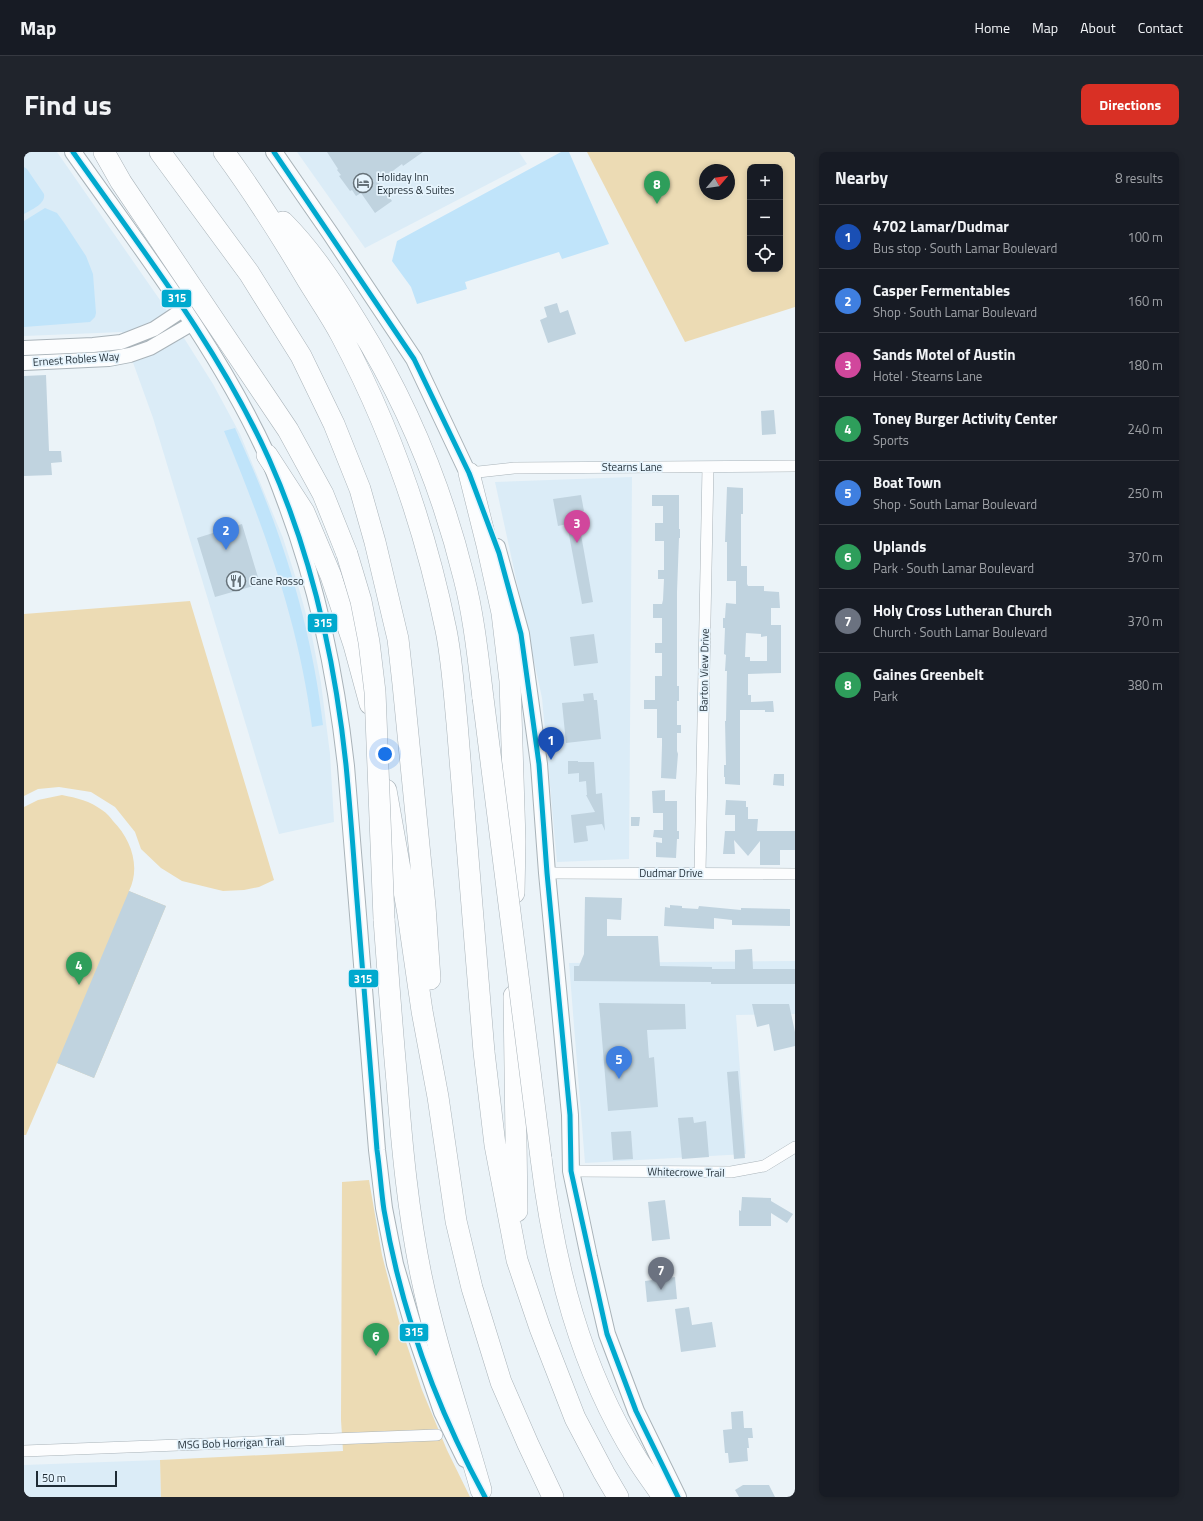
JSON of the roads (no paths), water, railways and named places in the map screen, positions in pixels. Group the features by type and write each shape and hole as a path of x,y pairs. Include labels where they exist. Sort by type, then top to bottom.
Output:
{"highway":[{"path":"104,152 121,182 288,430 323,494 347,554 361,601 369,642 375,692 384,919 403,1155 411,1215 421,1274 435,1333 449,1385 466,1435 483,1494"},
{"path":"160,152 249,273 301,356 334,424 360,489 389,598 398,639 402,669 424,906 438,1097"},
{"path":"224,152 289,248 341,334 374,402 420,526 446,630 458,723 484,1052 495,1145 517,1260 540,1328 575,1418 618,1497"},
{"path":"247,184 301,240 343,300 374,350 402,402 429,463 448,518 464,579 476,645 540,1158 547,1208 558,1265 589,1363 626,1440 663,1497"},
{"path":"267,455 304,512 331,576 354,645 372,714 408,914 422,1011 438,1097 456,1221 472,1288 501,1382 553,1497"},
{"path":"469,473 488,545 502,612 510,681 515,841 514,1014 515,1149 518,1185 517,1260"}],"main road":[{"path":"73,152 184,309 240,402 267,455 299,539 322,616 340,714 346,766 377,1150 384,1208 395,1264 417,1339 442,1412 483,1494"},
{"path":"274,152 330,232 414,359 469,473 498,553 521,634 539,764 547,873 570,1115 572,1171 588,1257 607,1334 636,1412 678,1497"}],"street":[{"name":"Ernest Robles Way","path":"24,348 93,345 121,342 154,329 184,309"},
{"name":"Ernest Robles Way","path":"24,363 109,359 130,355 150,348 193,323"},
{"name":"Stearns Lane","path":"469,473 514,468 795,466"},
{"name":"Barton View Drive","path":"700,874 708,467"},
{"name":"Dudmar Drive","path":"547,873 795,874"},
{"name":"Whitecrowe Trail","path":"572,1171 732,1172 764,1166 795,1147"},
{"name":"MSG Bob Horrigan Trail","path":"24,1451 437,1435"}],"water":[{"path":"561,152 569,152 609,244 562,259 559,252 465,282 467,289 417,304 411,287 392,261 397,241"},
{"path":"24,167 27,169 44,194 44,198 40,204 24,214"},
{"path":"45,208 57,213 86,256 93,274 96,313 95,317 90,322 24,327 24,221"},
{"path":"235,428 264,496 293,580 314,667 323,725 312,727 298,650 278,576 253,503 224,431"}],"place":[{"name":"Holiday Inn Express & Suites","path":"363,183"},
{"name":"Gaines Greenbelt","path":"657,204"},
{"name":"Sands Motel of Austin","path":"577,543"},
{"name":"Casper Fermentables","path":"226,550"},
{"name":"Cane Rosso","path":"236,581"},
{"name":"4702 Lamar/Dudmar","path":"551,760"},
{"name":"Toney Burger Activity Center","path":"79,985"},
{"name":"Boat Town","path":"619,1079"},
{"name":"Holy Cross Lutheran Church","path":"661,1290"},
{"name":"Uplands","path":"376,1356"}]}
